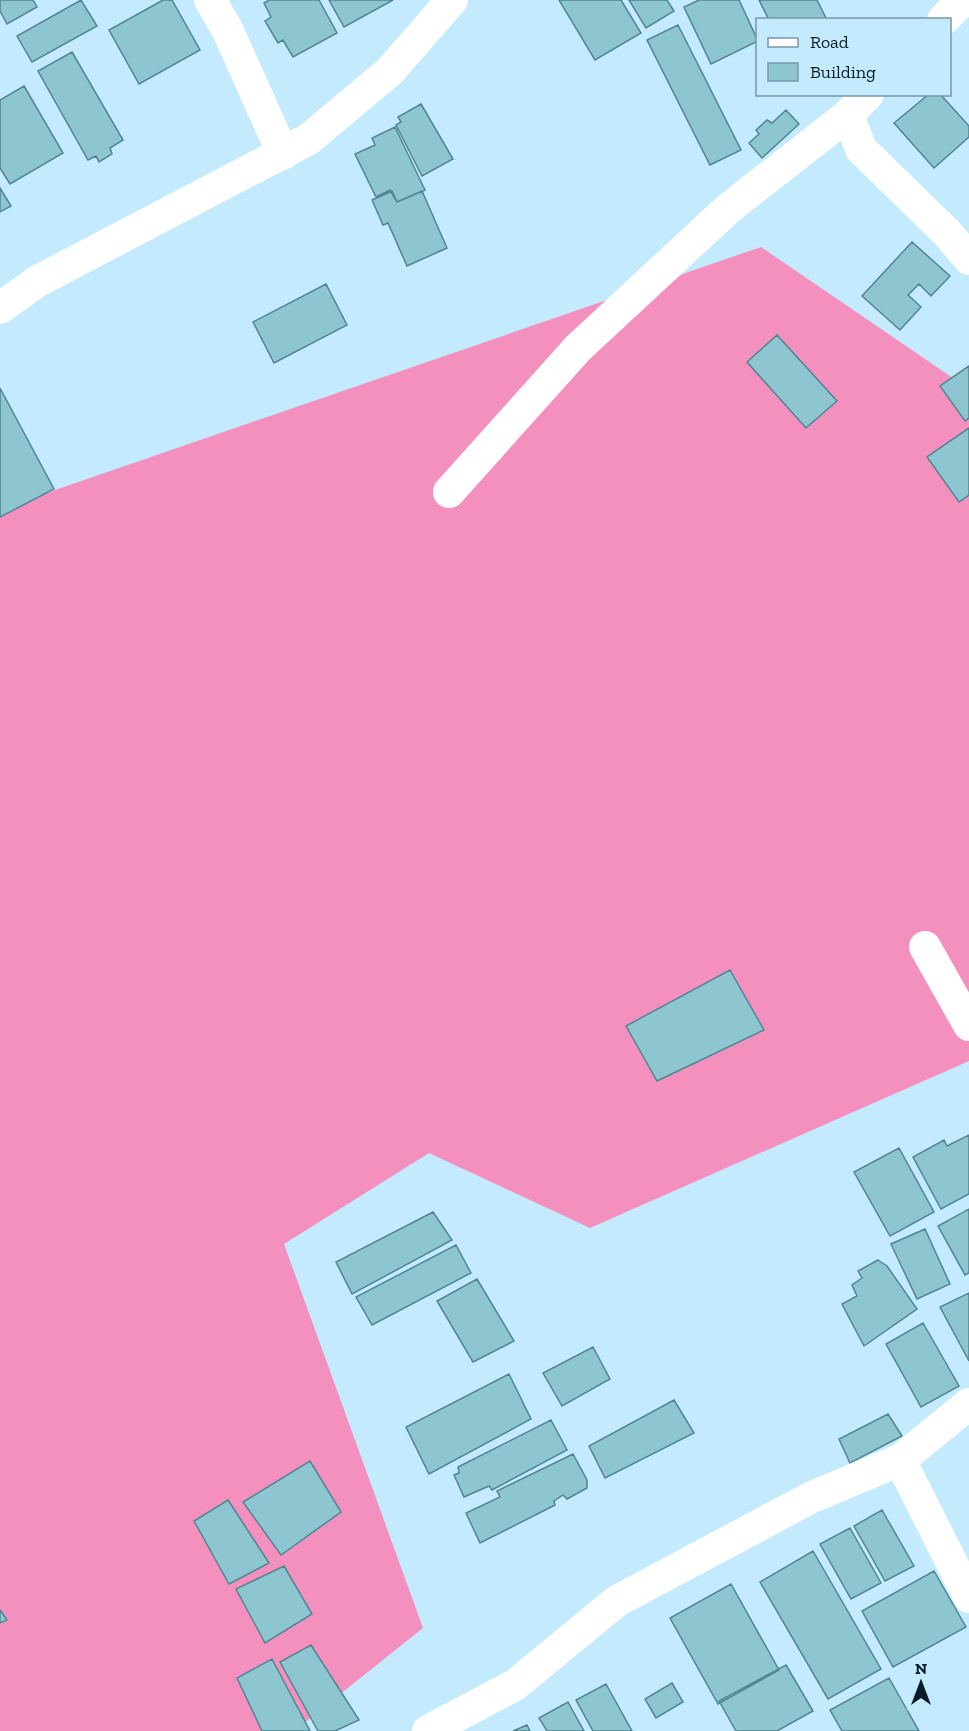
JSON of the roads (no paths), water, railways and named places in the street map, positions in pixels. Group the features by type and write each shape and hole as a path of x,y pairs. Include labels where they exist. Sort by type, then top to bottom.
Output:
{"street":[{"path":"210,0 228,31 283,154"},
{"path":"0,308 38,281 309,139 390,71 452,0"},
{"path":"945,18 963,0"},
{"path":"858,105 861,149 948,234 969,259"},
{"path":"449,492 578,348 729,208 858,105"},
{"path":"925,947 969,1024"},
{"path":"428,1731 458,1724 515,1684 617,1601 810,1498 900,1460 969,1404"},
{"path":"900,1460 969,1597"}]}
